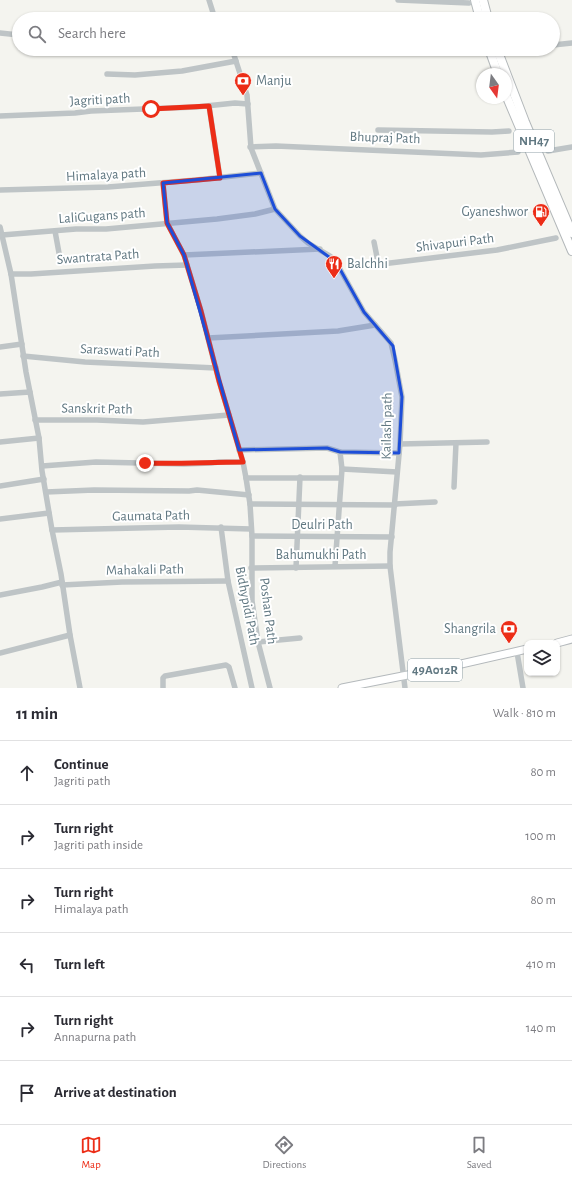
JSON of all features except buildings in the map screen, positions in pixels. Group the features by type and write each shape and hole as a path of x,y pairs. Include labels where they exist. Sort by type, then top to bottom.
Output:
{"highway":[{"path":"483,0 486,12"},
{"path":"472,1 477,12"},
{"path":"494,56 497,68"},
{"name":"NH47","path":"496,56 572,233"},
{"name":"NH47","path":"510,104 572,251"}],"main road":[{"path":"560,642 572,639"},
{"name":"49A012R","path":"342,688 524,650"}],"street":[{"path":"209,0 213,12"},
{"path":"398,0 472,1"},
{"path":"0,33 12,34"},
{"path":"560,44 572,43"},
{"name":"Kailash path","path":"234,56 247,95 250,147 275,209 308,243 320,249 336,262 364,312 387,338 392,346 402,397 400,444 390,566 405,688"},
{"path":"107,74 182,71 236,62"},
{"name":"Jagriti path","path":"0,116 75,114 92,111 209,106 235,103 248,104"},
{"path":"209,106 220,178"},
{"path":"378,130 509,131"},
{"name":"Bhupraj Path","path":"250,147 283,146 481,155 518,152"},
{"path":"548,151 572,147"},
{"name":"Himalaya path","path":"0,190 68,189 163,183 261,173"},
{"path":"163,183 167,223"},
{"name":"LaliGugans path","path":"2,235 106,229 244,216 275,209"},
{"name":"Poshan Path","path":"167,223 184,255 243,462 250,504 252,536 252,601 258,642 270,688"},
{"path":"0,227 11,274 23,356 39,438 49,513 80,688"},
{"path":"55,231 59,253"},
{"name":"Shivapuri Path","path":"374,242 378,262 382,264 497,250 556,238"},
{"path":"184,255 320,249"},
{"path":"0,258 7,258"},
{"name":"Swantrata Path","path":"11,274 187,265"},
{"path":"208,338 338,331 375,325"},
{"path":"0,347 22,344"},
{"name":"Saraswati Path","path":"23,356 84,362 216,368"},
{"path":"0,394 30,392"},
{"name":"Sanskrit Path","path":"35,420 159,421 229,415"},
{"path":"0,442 39,438"},
{"path":"400,444 487,442"},
{"path":"454,487 456,443"},
{"path":"239,450 327,448 340,452 399,453"},
{"path":"335,566 342,469 340,452"},
{"path":"42,466 96,462 184,464 243,462"},
{"path":"342,469 397,472"},
{"path":"246,478 341,478"},
{"path":"296,568 300,478"},
{"path":"0,486 44,479"},
{"path":"46,492 94,490 197,490 249,495"},
{"path":"250,504 339,505 435,502"},
{"path":"0,519 49,513"},
{"name":"Gaumata Path","path":"52,530 89,528 221,527 251,529"},
{"name":"Bidhypidi Path","path":"221,527 228,581 252,688"},
{"name":"Deulri Path","path":"252,536 392,537"},
{"name":"Bahumukhi Path","path":"251,568 390,566"},
{"name":"Mahakali Path","path":"0,595 62,584 228,581"},
{"path":"0,653 70,635"},
{"path":"258,642 300,638"},
{"path":"517,652 523,688"},
{"path":"163,688 163,678 165,676 226,665 229,667 235,688"}],"highlighted area":[{"path":"261,173 275,209 300,236 336,262 364,312 393,346 402,397 399,453 340,452 327,448 239,450 184,255 167,223 163,183"}],"place":[{"name":"Manju","path":"243,96"},
{"name":"Gyaneshwor","path":"541,227"},
{"name":"Balchhi","path":"334,279"},
{"name":"Shangrila","path":"509,644"}],"route":[{"path":"145,463 194,464 243,462 184,255 167,223 163,183 220,178 209,106 151,109"}]}
